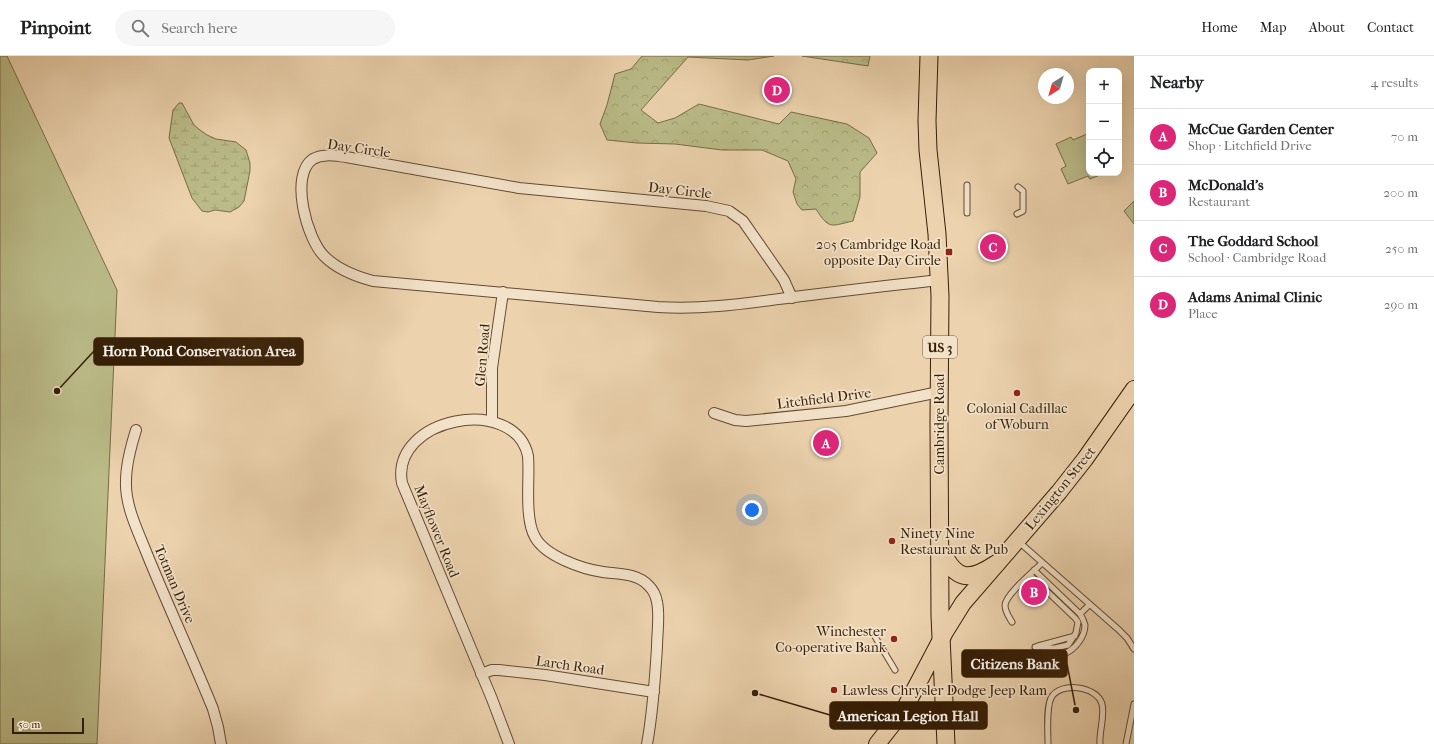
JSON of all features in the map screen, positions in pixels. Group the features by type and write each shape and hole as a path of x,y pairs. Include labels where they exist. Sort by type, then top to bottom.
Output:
{"highway":[{"name":"Cambridge Road","path":"930,56 927,106 928,135 940,280 939,392 941,640 946,744"},
{"path":"940,546 950,566 954,571 963,575 978,575 996,564"}],"main road":[{"name":"Lexington Street","path":"877,744 906,706 941,640 963,603 1073,475 1134,389"}],"street":[{"name":"Day Circle","path":"792,298 784,280 746,225 736,216 724,210 706,206 519,188 346,157 318,157 308,163 304,171 302,200 307,224 310,233 323,255 339,268 353,275 385,282 680,308 702,308 792,298 940,280"},
{"name":"Glen Road","path":"492,421 492,368 503,292"},
{"name":"Litchfield Drive","path":"714,413 735,420 746,421 846,411 939,392"},
{"name":"Mayflower Road","path":"509,744 482,674 404,490 401,478 402,467 407,451 425,434 434,428 448,423 492,421 515,432 526,448 529,470 529,517 534,536 540,544 563,559 578,565 594,570 623,574 639,579 648,585 654,593 658,611 654,692 647,744"},
{"name":"Totman Drive","path":"136,430 131,447 126,481 129,503 153,570 212,709 218,727 221,744"},
{"name":"Larch Road","path":"482,674 492,670 499,670 545,675 654,692"}],"lane":[{"path":"967,185 967,212"},
{"path":"1017,214 1023,212 1023,191 1018,187"},
{"path":"1017,541 1127,638 1134,649"},
{"path":"1012,622 1006,611 1006,601 1042,563"},
{"path":"1032,573 1080,614 1085,625 1084,632 1076,645 1070,651 1061,655 1049,655 1035,650"},
{"path":"1032,573 1078,622 1075,636 1068,645 1064,647 1035,650"},
{"path":"1080,614 1089,605"},
{"path":"874,635 895,670"},
{"path":"1035,650 1075,636"},
{"path":"1048,744 1048,711 1051,699 1058,690 1069,687 1090,691 1097,696 1101,702 1103,710 1099,735 1100,744"},
{"path":"1126,744 1134,704"}],"green space":[{"path":"0,56 7,56 117,290 97,744 0,744"},
{"path":"642,56 774,56 748,60 688,57 641,110 658,123 675,118 699,104 779,124 791,112 847,124 869,138 877,153 860,172 860,197 853,221 831,225 820,216 816,209 802,210 797,204 793,192 796,179 788,161 762,150 722,150 675,144 637,143 607,140 600,124 607,105 615,74 631,69"},
{"path":"802,56 870,56 868,66"},
{"path":"179,103 182,103 194,125 207,135 216,139 236,142 246,150 250,163 250,171 244,201 239,207 230,212 215,210 208,212 202,211 192,198 169,138 173,110"},
{"path":"1086,134 1086,176 1088,176 1068,184 1061,169 1066,166 1056,144 1071,137 1073,140"},
{"path":"1088,176 1098,176 1090,179"},
{"path":"1134,201 1134,224 1124,211"}],"place":[{"name":"Adams Animal Clinic","path":"777,90"},
{"name":"The Goddard School","path":"993,247"},
{"name":"205 Cambridge Road opposite Day Circle","path":"949,252"},
{"name":"Horn Pond Conservation Area","path":"57,391"},
{"name":"Colonial Cadillac of Woburn","path":"1017,393"},
{"name":"McCue Garden Center","path":"826,443"},
{"name":"Ninety Nine Restaurant & Pub","path":"892,541"},
{"name":"McDonald's","path":"1034,592"},
{"name":"Winchester Co-operative Bank","path":"894,639"},
{"name":"Lawless Chrysler Dodge Jeep Ram","path":"834,690"},
{"name":"American Legion Hall","path":"755,693"},
{"name":"Citizens Bank","path":"1076,710"}]}
